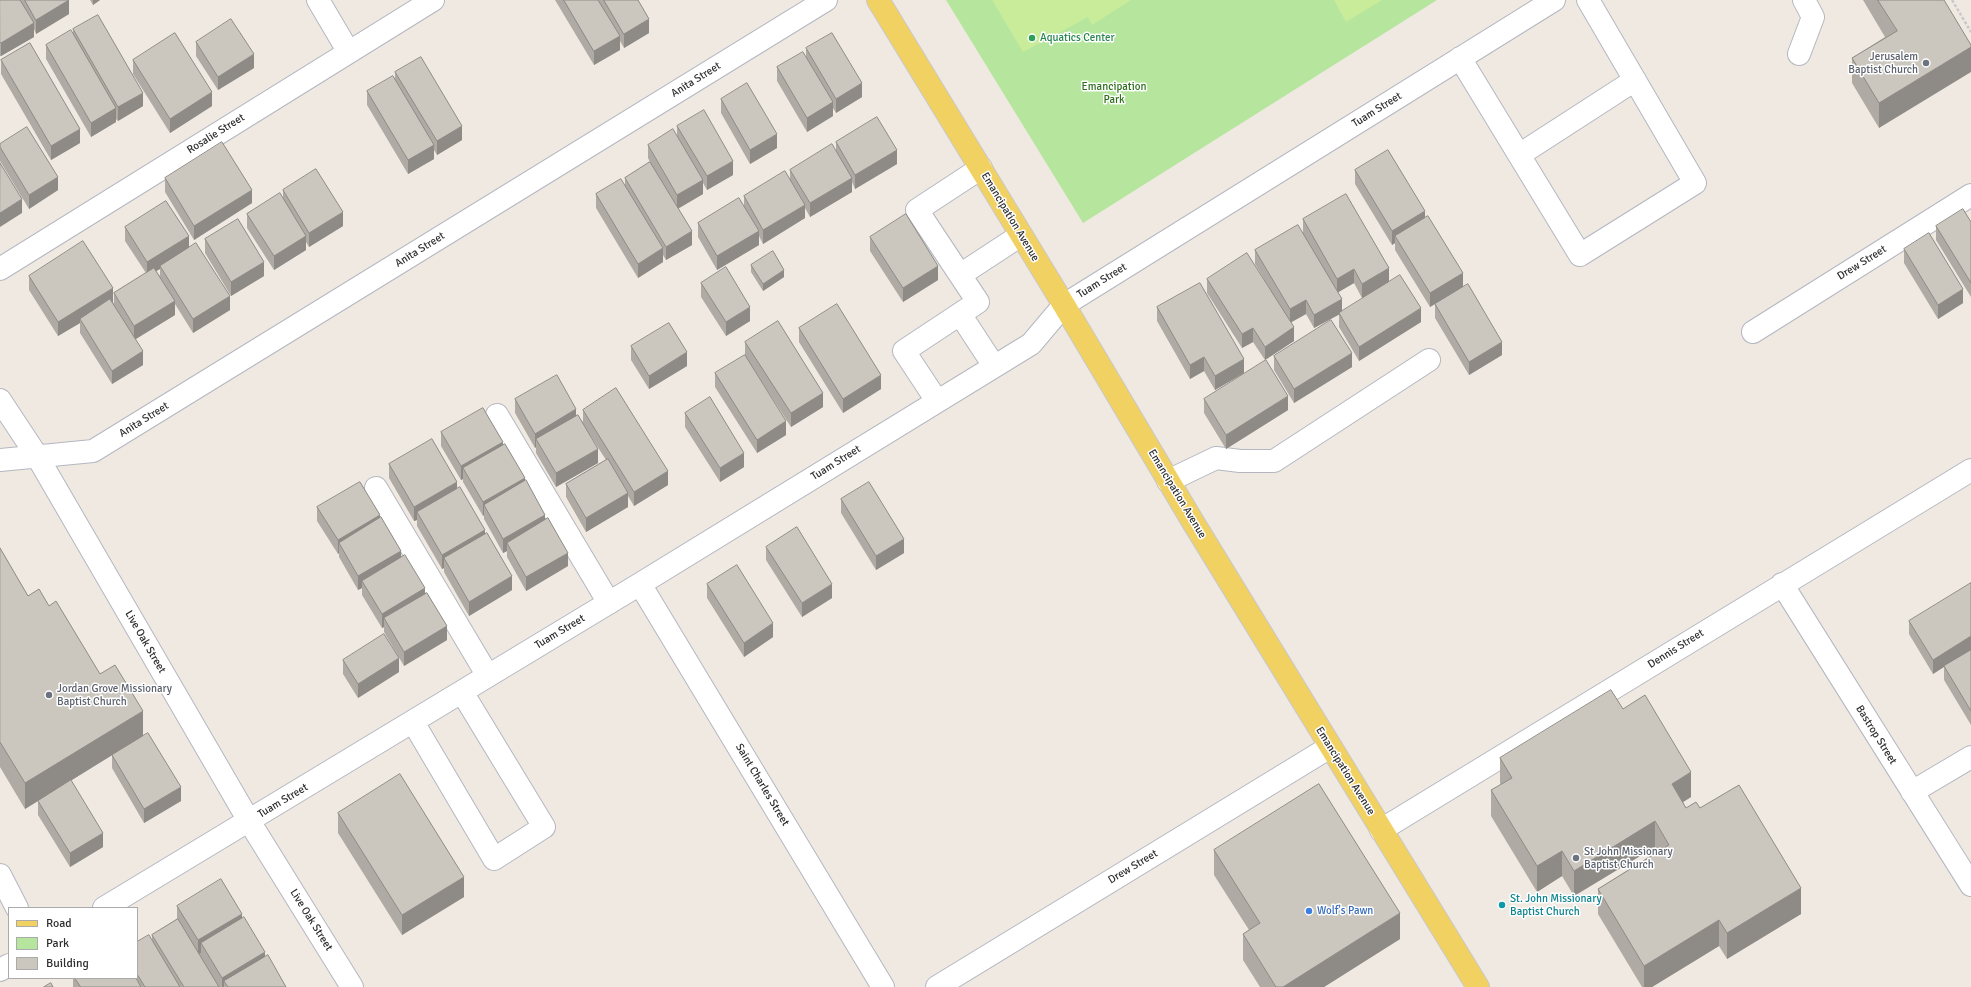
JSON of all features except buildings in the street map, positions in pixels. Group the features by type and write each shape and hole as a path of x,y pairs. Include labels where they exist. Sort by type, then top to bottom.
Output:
{"main road":[{"name":"Emancipation Avenue","path":"878,0 1022,235 1168,481 1478,987"}],"street":[{"path":"318,0 348,51"},
{"name":"Rosalie Street","path":"0,269 348,51 433,0"},
{"name":"Anita Street","path":"0,460 93,451 826,0"},
{"name":"Tuam Street","path":"106,907 414,722 1031,344 1064,305 1554,0"},
{"path":"1460,58 1580,255 1695,183 1588,0"},
{"path":"1799,54 1813,17 1804,0"},
{"path":"1519,155 1635,80"},
{"path":"937,401 904,351 978,302 917,210 980,168"},
{"name":"Drew Street","path":"1753,332 1971,195"},
{"path":"960,275 1022,235"},
{"path":"960,314 994,366"},
{"path":"1168,481 1216,458 1240,461 1274,461 1429,360"},
{"name":"Live Oak Street","path":"0,400 37,456 249,821 352,987"},
{"path":"497,415 609,603"},
{"name":"Dennis Street","path":"1381,830 1971,470"},
{"path":"376,488 488,676"},
{"name":"Saint Charles Street","path":"640,584 883,987"},
{"name":"Bastrop Street","path":"1782,584 1971,885"},
{"path":"414,722 494,860 544,827 462,692"},
{"name":"Drew Street","path":"936,987 1330,747"},
{"path":"1912,792 1971,757"},
{"path":"0,875 16,907"}],"path":[{"path":"1952,0 1971,32"}],"green space":[{"name":"Emancipation Park","path":"946,0 1437,0 1083,223"},
{"name":"Aquatics Center","path":"992,0 1131,0 1092,25 1088,17 1023,52"},
{"path":"1334,0 1382,0 1346,22"}],"place":[{"name":"Aquatics Center","path":"1032,38"},
{"name":"Jerusalem Baptist Church","path":"1926,63"},
{"name":"Jordan Grove Missionary Baptist Church","path":"49,695"},
{"name":"St John Missionary Baptist Church","path":"1576,858"},
{"name":"St. John Missionary Baptist Church","path":"1502,905"},
{"name":"Wolf's Pawn","path":"1309,911"}]}
